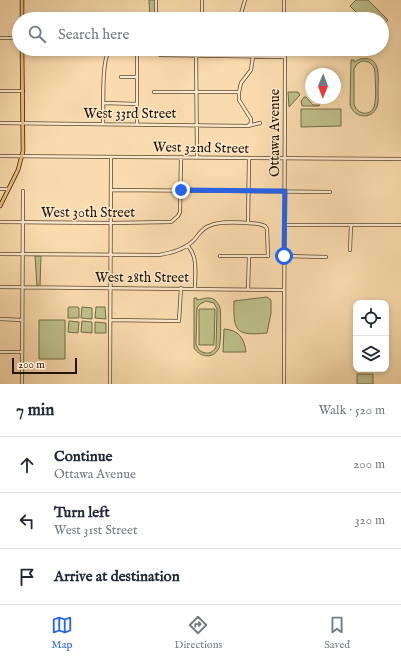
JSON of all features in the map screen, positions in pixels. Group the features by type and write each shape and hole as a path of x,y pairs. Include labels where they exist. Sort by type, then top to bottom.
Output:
{"main road":[{"path":"22,0 22,12"},
{"path":"0,206 18,170 22,156 22,56"}],"street":[{"path":"156,0 156,12"},
{"path":"202,0 202,12"},
{"path":"241,12 245,0"},
{"path":"284,0 284,12"},
{"path":"0,38 12,38"},
{"path":"103,124 104,73 107,56"},
{"path":"136,56 137,124"},
{"path":"197,157 196,56 285,57"},
{"path":"248,126 250,125 251,119 239,100 238,92 241,83 251,70 253,56"},
{"name":"Ottawa Avenue","path":"284,384 285,57"},
{"path":"121,77 137,77"},
{"path":"0,91 23,91"},
{"path":"154,92 238,92"},
{"path":"104,103 137,104"},
{"name":"West 33rd Street","path":"0,123 248,126 260,123"},
{"name":"West 32nd Street","path":"0,156 401,159"},
{"path":"110,384 111,157"},
{"path":"181,157 181,190"},
{"path":"248,224 249,158"},
{"path":"0,189 9,189"},
{"path":"111,190 330,192"},
{"name":"West 30th Street","path":"0,222 168,223 175,220 180,212 181,190"},
{"path":"22,384 23,191"},
{"path":"0,254 159,255 175,252 188,246 207,226 212,224 262,225 267,229 268,256 220,256"},
{"path":"285,225 401,225"},
{"path":"350,250 351,225"},
{"path":"188,246 193,251 195,257 195,288"},
{"path":"248,289 249,256"},
{"path":"284,256 326,257"},
{"name":"West 28th Street","path":"0,287 284,290"},
{"path":"110,320 179,321 181,288"},
{"path":"0,320 22,320"},
{"path":"0,352 22,352"}],"green space":[{"path":"149,0 155,0 155,12 150,12"},
{"path":"356,0 368,0 380,12 356,12 350,6"},
{"path":"360,59 372,60 377,68 378,105 374,112 366,116 356,114 350,105 351,60 354,60 354,62","holes":["365,61 369,62 374,67 376,90 374,107 369,112 362,113 359,112 354,103 354,69 357,64"]},
{"path":"288,92 298,92 300,95 289,107"},
{"path":"305,97 305,104 320,105 302,106 301,101"},
{"path":"301,109 341,109 341,126 301,127"},
{"path":"35,256 41,256 40,286 37,286"},
{"path":"267,297 271,300 271,313 267,333 249,334 238,330 234,320 234,301"},
{"path":"194,298 197,298 197,300 211,298 215,300 220,308 221,328 219,348 210,356 206,356 194,348","holes":["206,301 214,303 217,309 216,347 213,351 206,353 199,350 196,344 197,308 200,304"]},
{"path":"69,307 79,308 79,318 68,318"},
{"path":"82,307 92,308 92,319 81,318"},
{"path":"96,307 105,307 106,319 95,318"},
{"path":"199,309 215,309 214,345 199,345"},
{"path":"39,320 65,320 65,359 39,359"},
{"path":"69,321 79,322 78,333 68,332"},
{"path":"82,321 92,322 92,333 81,332"},
{"path":"95,322 106,323 106,333 95,333"},
{"path":"224,329 233,331 240,336 244,343 246,352 223,352"},
{"path":"357,374 373,374 373,384 357,384"}],"route":[{"path":"181,190 285,191 284,256"}]}
